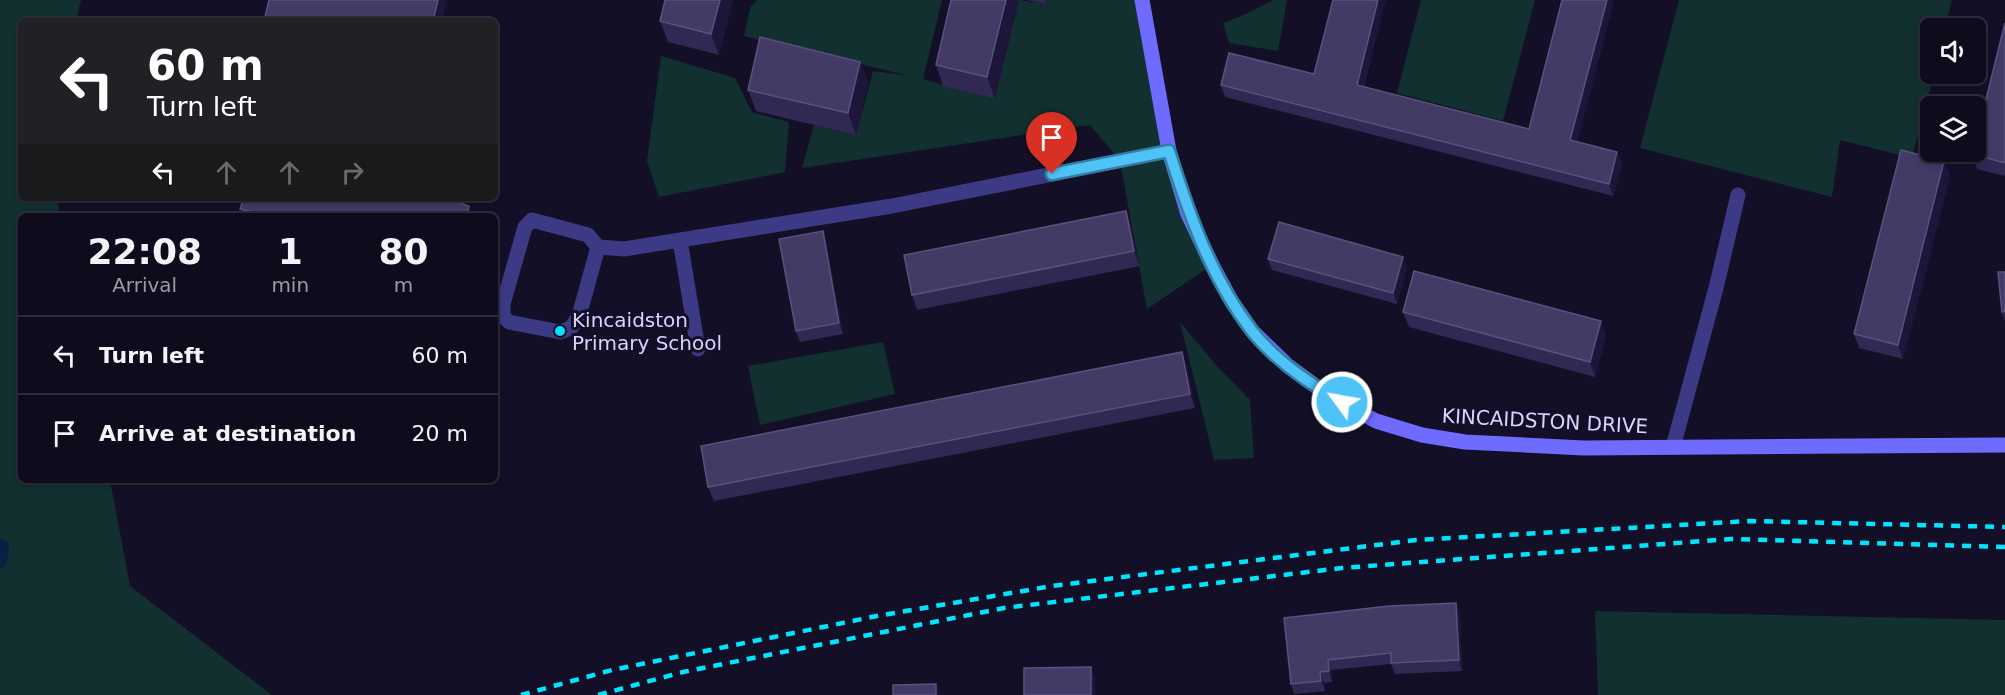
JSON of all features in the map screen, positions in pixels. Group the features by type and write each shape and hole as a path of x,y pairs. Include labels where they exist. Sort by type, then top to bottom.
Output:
{"street":[{"name":"KINCAIDSTON DRIVE","path":"1142,0 1169,151 1188,214 1232,303 1253,332 1287,365 1325,393 1376,421 1422,435 1454,441 1584,448 2005,445"}],"lane":[{"path":"598,247 579,316 571,328 560,332 509,322 503,316 503,304 525,227 532,220 588,235 598,247 624,249 892,206 1169,151"},
{"path":"1673,447 1716,288 1738,195"},
{"path":"680,240 698,349"}],"green space":[{"path":"0,0 81,0 77,18 18,18 18,201 58,201 60,213 18,213 18,483 111,483 130,586 272,695 0,695"},
{"path":"757,0 942,0 923,79 994,99 1019,0 1045,4 1046,0 1142,0 1167,135 1212,265 1147,309 1120,161 1090,125 802,168 814,125 856,135 873,71 910,76 744,36 750,8"},
{"path":"1273,0 1287,0 1278,51 1229,43 1223,23"},
{"path":"1421,0 1535,0 1503,121 1397,93"},
{"path":"1679,0 1952,0 1948,18 1920,18 1920,84 1931,84 1928,96 1920,96 1920,127 1912,158 1840,140 1832,197 1640,148"},
{"path":"661,56 735,78 752,112 789,122 785,172 659,197 647,161"},
{"path":"1180,322 1217,366 1250,400 1254,458 1214,460"},
{"path":"883,342 895,394 760,425 748,366"},
{"path":"1595,611 2005,620 2005,695 1598,695"}],"building":[{"path":"269,0 438,0 434,18 265,18"},
{"path":"665,0 720,0 711,34 660,21"},
{"path":"951,0 1006,0 987,77 936,65"},
{"path":"1333,0 1378,0 1357,85 1529,129 1562,0 1607,0 1570,140 1617,152 1609,184 1221,85 1229,53 1314,74"},
{"path":"2005,23 2005,163 1986,158 1986,99"},
{"path":"760,37 860,62 848,113 748,90"},
{"path":"1901,150 1920,155 1920,162 1944,162 1898,345 1854,334"},
{"path":"243,201 454,201 469,206 468,213 258,213 240,209"},
{"path":"1126,211 1134,251 912,295 904,255"},
{"path":"1279,222 1403,257 1393,293 1268,259"},
{"path":"823,231 839,323 796,331 779,239"},
{"path":"1414,271 1601,321 1590,362 1403,312"},
{"path":"1998,272 2005,272 2005,311 2002,312"},
{"path":"1182,352 1190,394 708,487 701,446"},
{"path":"1456,603 1459,660 1391,663 1391,653 1328,660 1329,671 1320,672 1321,681 1291,684 1284,618 1389,606"},
{"path":"1091,667 1091,695 1024,695 1024,668"},
{"path":"936,684 936,695 893,695 893,685"}],"waterway":[{"path":"0,543 4,545 3,558 0,563"}],"railway":[{"path":"521,695 612,670 877,616 1052,586 1416,540 1750,521 2005,527"},
{"path":"598,695 683,672 1004,608 1342,568 1731,539 2005,547"}],"place":[{"name":"Kincaidston Primary School","path":"560,331"}],"route":[{"path":"1052,174 1169,151 1188,214 1232,303 1253,332 1287,365 1325,393 1342,402"}]}
